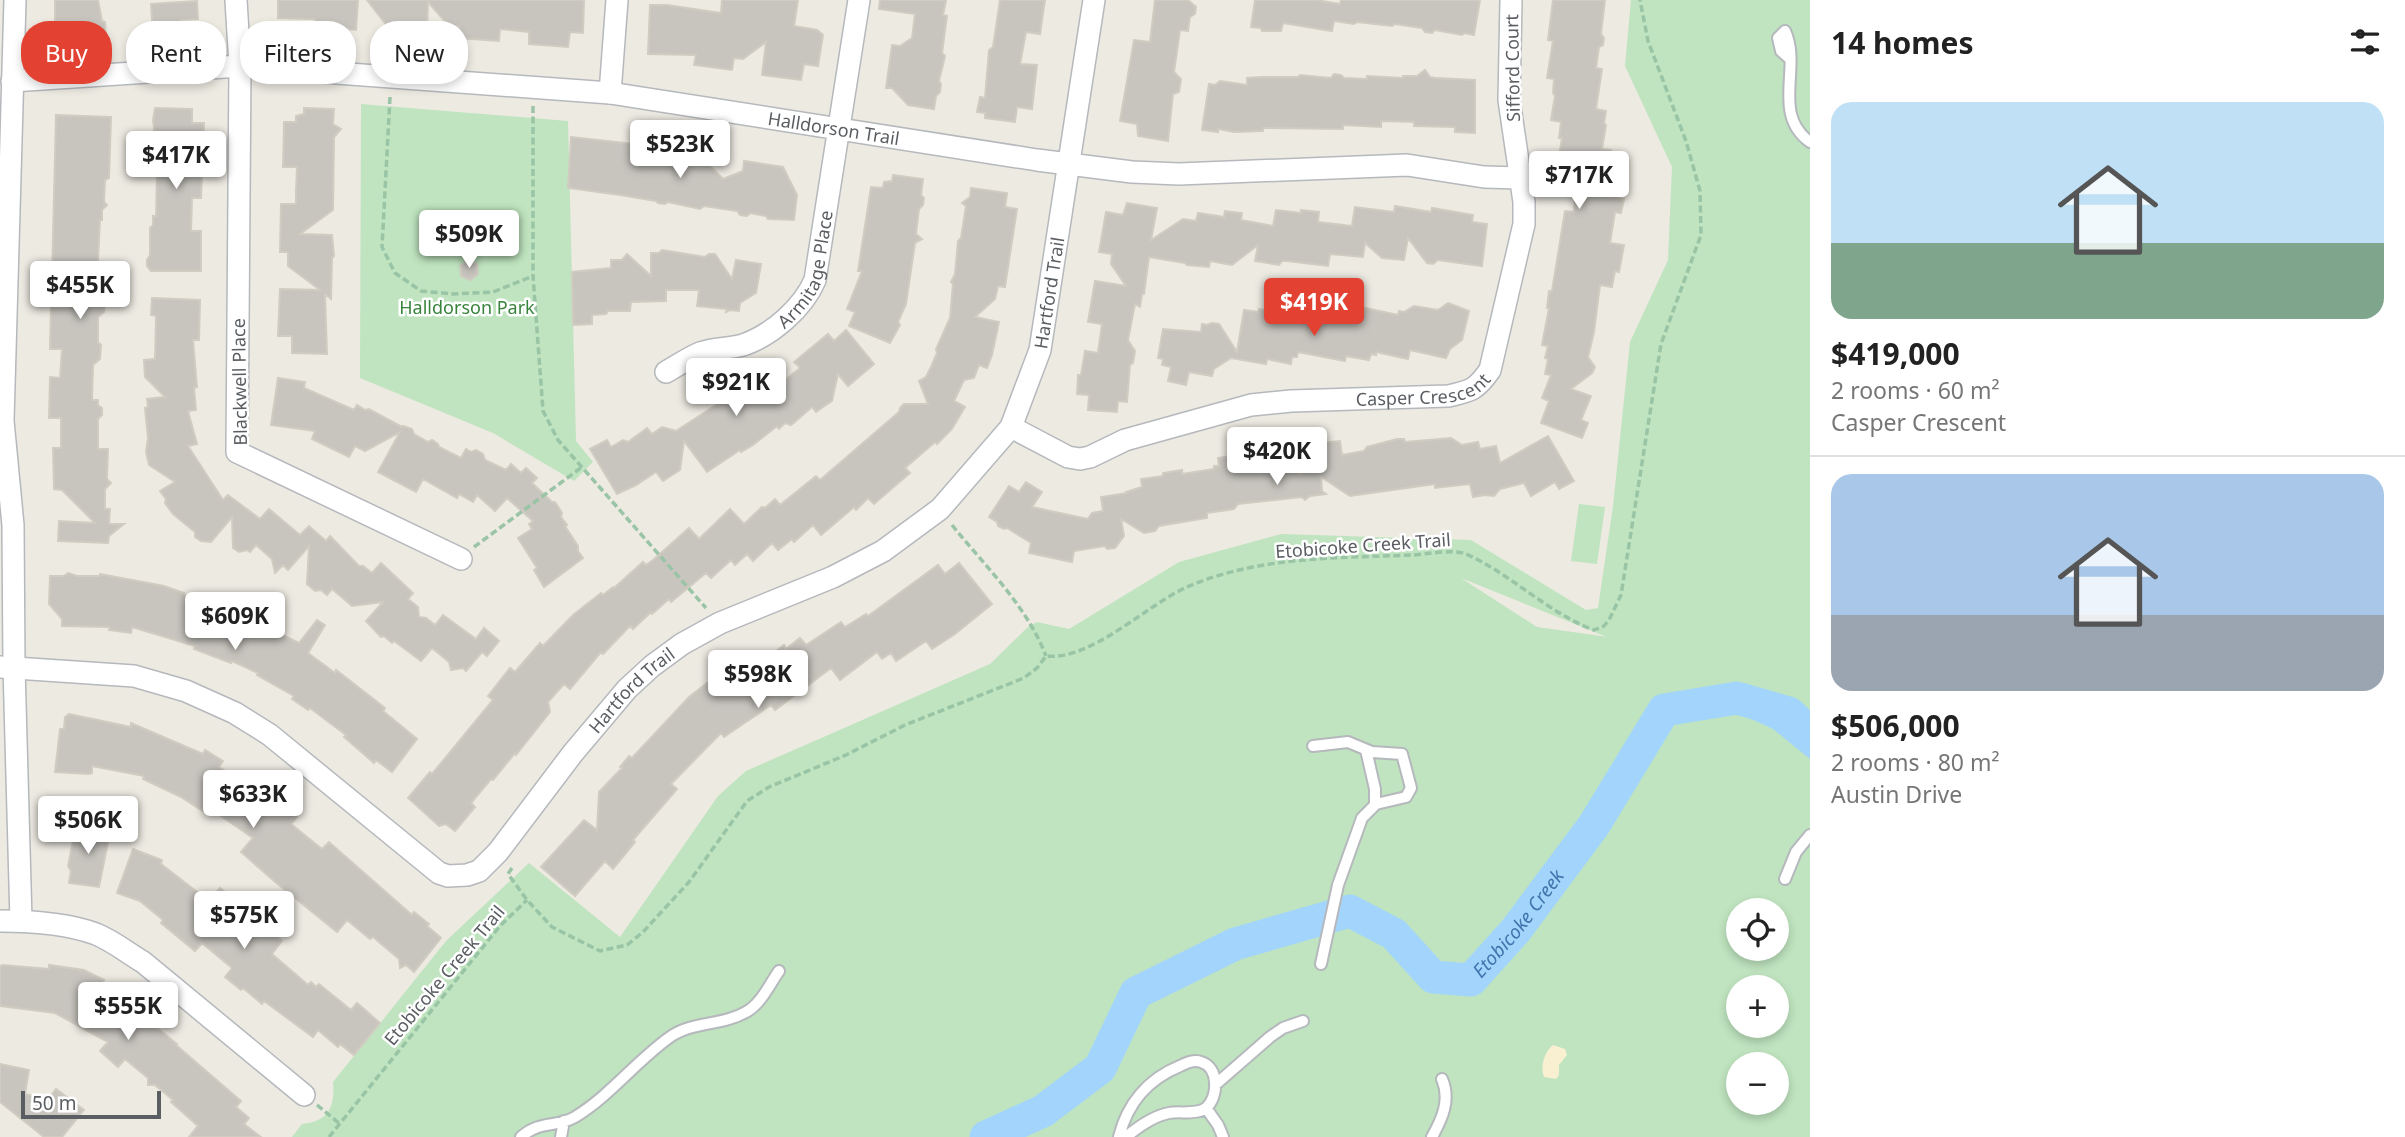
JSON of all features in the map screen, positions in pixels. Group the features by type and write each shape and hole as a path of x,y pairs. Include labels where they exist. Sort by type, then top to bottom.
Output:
{"street":[{"path":"15,0 1,420 13,525 7,667 10,921 60,925 98,935 115,944 143,962 304,1095"},
{"path":"236,0 240,66"},
{"path":"610,93 617,0"},
{"name":"Armitage Place","path":"666,372 700,353 743,345 762,337 804,302 815,280 859,0"},
{"name":"Hartford Trail","path":"7,667 134,676 186,691 235,713 270,735 439,873 448,876 467,875 479,870 498,852 573,753 627,689 662,658 720,623 833,577 883,551 940,509 1011,428 1040,350 1094,0"},
{"name":"Sifford Court","path":"1511,0 1509,100 1520,178"},
{"name":"Halldorson Trail","path":"12,81 240,66"},
{"name":"Blackwell Place","path":"240,66 237,452 460,559"},
{"name":"Halldorson Trail","path":"468,83 610,93 1068,164"},
{"path":"1068,164 1132,172 1179,174 1407,165 1484,177 1520,178"},
{"name":"Casper Crescent","path":"1011,428 1068,457 1080,459 1125,440 1251,405 1291,401 1448,396 1472,390 1479,386 1490,370 1524,223 1520,178"}],"lane":[{"path":"1790,59 1789,100 1792,124 1810,142"},
{"path":"1313,746 1348,742 1366,750 1391,755 1402,754 1410,784 1410,792 1406,797 1375,805 1362,818 1338,885 1322,958"},
{"path":"1366,750 1375,789 1375,805"},
{"path":"1785,879 1796,852 1810,835"},
{"path":"521,1137 539,1126 575,1117 611,1090 674,1034 690,1027 738,1016 749,1010 758,1002 779,971"},
{"path":"1215,1085 1270,1037 1283,1028 1303,1021"},
{"path":"1119,1137 1124,1118 1132,1103 1145,1088 1170,1070 1193,1061 1202,1062 1213,1073 1213,1097 1206,1108 1160,1115 1126,1137"},
{"path":"1432,1137 1445,1106 1446,1090 1442,1079"},
{"path":"1206,1108 1223,1137"},
{"path":"561,1137 564,1121"}],"path":[{"name":"Etobicoke Creek Trail","path":"329,1137 500,926 527,900 552,927 600,951 627,945 643,932 689,882 747,802 769,787 846,755 905,725 1024,678 1037,668 1046,656 1058,657 1082,651 1188,587 1249,568 1321,559 1463,553 1510,579 1580,625 1594,630 1604,626 1621,595 1661,344 1701,234 1700,191 1686,141 1648,41 1640,0"},
{"path":"391,84 382,247 395,274 421,292 453,294 493,292 533,276"},
{"path":"534,88 533,276 543,411 558,440 720,623"},
{"path":"460,559 484,538 583,467"},
{"path":"940,509 1019,608 1037,634 1046,656"},
{"path":"498,852 513,867 508,874 527,900"},
{"path":"304,1095 340,1124"}],"green space":[{"path":"1631,0 1810,0 1810,1137 292,1137 302,1124 319,1120 328,1111 333,1099 333,1082 446,941 529,863 620,937 718,796 746,771 990,664 1028,627 1037,622 1069,629 1179,562 1281,534 1471,540 1586,610 1598,608 1613,506 1630,342 1668,260 1672,167 1625,66","holes":["1461,578 1606,637 1537,627"]},
{"name":"Halldorson Park","path":"361,104 568,121 576,441 593,462 574,481 493,433 360,378"},
{"path":"1579,504 1605,507 1597,564 1571,561"}],"sand":[{"path":"1553,1045 1565,1049 1567,1055 1559,1065 1556,1079 1544,1077 1542,1069 1545,1056"}],"water":[{"path":"1706,698 1773,702 1810,716 1810,759 1773,729"}],"building":[{"path":"55,0 98,0 102,21 55,21"},
{"path":"278,0 358,0 356,30 356,21 278,18"},
{"path":"367,0 584,0 583,33 570,32 568,47 529,44 529,32 500,29 499,41 468,39 468,21 445,21 428,2 427,21 383,21"},
{"path":"722,0 798,0 794,26 817,30 823,35 818,66 804,64 801,80 762,75 766,42 743,59 734,58 732,70 694,65 696,55 648,54 650,5 721,13"},
{"path":"880,0 946,0 943,15 947,16 942,53 945,56 939,81 940,92 936,96 934,109 908,105 892,88 886,88 892,45 900,46 912,38 915,14 879,9"},
{"path":"1000,0 1045,0 1040,34 1026,32 1020,64 1037,65 1032,109 1017,107 1015,122 985,118 985,113 977,112 980,97 985,98 989,50 993,47"},
{"path":"1155,0 1188,0 1196,7 1195,14 1190,17 1188,31 1180,30 1174,72 1181,79 1179,92 1173,94 1168,141 1138,136 1137,124 1120,121 1134,40 1150,42"},
{"path":"1255,0 1316,0 1340,4 1341,0 1480,0 1474,35 1462,35 1435,30 1432,33 1425,32 1422,28 1395,24 1392,26 1334,21 1332,31 1283,23 1281,31 1262,31 1261,28 1251,27"},
{"path":"1553,0 1605,0 1601,34 1604,38 1603,45 1599,47 1596,68 1602,69 1596,109 1606,111 1602,149 1611,150 1612,160 1605,196 1624,199 1621,213 1615,212 1610,243 1624,245 1619,272 1615,271 1612,287 1600,285 1588,357 1595,367 1592,373 1571,389 1591,396 1581,420 1588,423 1582,438 1541,423 1549,401 1542,398 1551,375 1545,374 1548,346 1542,345 1549,308 1549,291 1552,291 1565,211 1574,212 1575,191 1577,192 1579,182 1568,167 1558,163 1562,138 1559,138 1561,122 1551,120 1555,96 1554,79 1547,78 1553,41 1548,40"},
{"path":"197,1 198,19 152,21 151,4"},
{"path":"1425,70 1430,77 1475,80 1475,133 1455,132 1455,127 1414,126 1414,122 1381,121 1381,127 1343,125 1343,129 1263,128 1263,131 1234,132 1202,130 1209,84 1215,85 1220,81 1247,85 1247,78 1300,75 1331,78 1334,74 1344,78 1403,78 1417,76"},
{"path":"155,108 192,109 192,123 204,123 201,198 192,198 191,231 201,231 201,271 151,271 147,266 150,255 150,228 153,225 153,216 156,216 157,173 152,161"},
{"path":"304,108 334,109 333,124 341,129 334,137 333,210 300,234 332,235 334,256 331,299 325,294 327,354 292,353 292,336 278,336 280,289 320,290 288,266 288,252 280,252 281,204 296,204 297,167 283,167 284,122 296,122 296,116 304,114"},
{"path":"56,115 111,117 109,178 105,180 104,202 107,205 102,210 100,220 98,259 98,295 105,299 104,312 98,317 100,359 93,365 92,400 98,400 98,405 102,408 102,415 98,419 98,449 108,449 107,479 111,483 105,489 105,509 110,509 109,524 124,524 109,536 108,543 58,541 59,521 95,523 62,490 54,489 53,448 61,448 61,418 49,418 50,377 60,378 62,349 50,349 51,307 68,307 68,278 52,278"},
{"path":"571,137 633,144 633,153 668,161 670,150 711,157 710,166 723,179 743,171 744,161 783,167 797,195 794,220 768,219 766,216 750,213 747,216 740,215 737,211 704,206 700,209 568,188"},
{"path":"893,175 923,179 921,195 924,198 919,209 916,234 922,239 915,243 906,304 898,322 900,325 890,343 849,326 855,312 847,309 862,271 858,271 871,187 883,188 884,182 892,181"},
{"path":"971,188 1007,193 1005,207 1017,209 1005,287 998,286 995,299 975,317 999,322 992,355 987,368 979,365 974,378 964,380 954,401 965,407 952,429 905,468 910,473 874,504 868,498 821,535 813,525 794,542 792,539 778,550 772,543 753,561 747,554 735,565 731,560 711,578 706,573 671,602 669,599 633,629 630,626 603,654 601,652 570,689 564,684 548,702 550,712 516,755 515,753 471,803 475,807 455,831 446,824 439,826 408,798 430,772 432,774 493,700 488,696 510,668 515,672 540,643 543,646 573,615 601,593 603,595 614,588 643,562 646,565 653,560 689,528 699,539 730,509 744,524 775,499 780,505 816,476 820,480 899,412 904,404 928,404 919,381 926,377 931,367 950,318 951,282 955,274 958,241 961,238 966,206 962,203 970,197"},
{"path":"1127,203 1157,208 1151,240 1183,219 1196,221 1198,213 1224,217 1225,211 1242,213 1241,220 1273,226 1276,210 1319,212 1318,222 1352,226 1355,207 1394,212 1395,206 1431,212 1432,208 1473,215 1472,222 1487,224 1482,266 1438,260 1433,264 1427,263 1408,238 1404,260 1382,258 1365,243 1363,257 1330,254 1328,266 1287,261 1282,261 1279,265 1255,261 1258,245 1232,265 1210,261 1209,267 1187,265 1149,257 1144,294 1140,307 1135,304 1128,340 1135,351 1133,363 1130,365 1127,402 1118,401 1117,412 1088,410 1089,395 1077,394 1078,375 1081,375 1085,351 1098,353 1102,324 1088,322 1095,281 1126,286 1111,264 1112,254 1099,252 1106,212 1123,215"},
{"path":"662,250 705,257 715,254 732,279 736,260 761,264 756,293 740,303 739,311 726,312 727,309 697,306 699,290 666,290 666,301 631,302 630,311 608,311 606,314 592,315 592,324 573,325 572,272 611,268 611,260 622,260 627,254 651,276 651,253 659,253"},
{"path":"468,260 477,264 478,274 470,280 461,276 460,266"},
{"path":"152,298 200,300 199,340 193,340 196,410 188,411 197,444 188,446 223,500 228,495 260,519 269,509 300,535 309,526 326,541 330,536 359,566 372,573 381,563 413,593 408,599 418,607 419,617 426,618 435,625 443,615 476,639 484,628 499,641 487,656 482,652 466,671 463,668 451,670 449,662 432,648 421,661 394,641 392,643 384,636 381,637 366,621 383,602 352,606 332,589 327,595 321,590 315,591 307,584 309,546 288,570 283,565 275,573 272,559 256,545 250,552 239,552 233,548 232,517 211,542 195,537 195,532 173,514 160,491 175,482 149,465 146,452 147,399 165,397 145,377 144,360 155,359 156,316 151,315"},
{"path":"1448,303 1469,311 1462,340 1450,349 1446,358 1410,350 1408,359 1376,352 1376,355 1371,354 1369,360 1346,356 1345,361 1298,352 1297,357 1292,357 1291,364 1267,359 1266,364 1231,358 1214,369 1212,376 1189,372 1186,385 1168,381 1171,367 1162,365 1163,359 1158,358 1163,329 1201,332 1202,324 1212,323 1219,324 1237,352 1244,310 1331,316 1332,308 1363,313 1365,308 1398,315 1399,311 1404,312 1414,306 1438,310"},
{"path":"846,330 874,364 848,386 838,374 832,401 816,412 812,407 791,425 785,423 779,429 777,426 753,445 741,452 740,450 707,472 684,441 680,470 663,481 656,472 617,494 590,449 607,440 611,447 623,440 628,442 647,428 652,434 662,427 676,431 725,399 730,406 765,382 772,391 800,368 794,362 828,334 834,341"},
{"path":"278,378 305,382 304,388 354,410 357,405 365,410 369,409 402,427 412,429 414,434 428,442 432,440 439,447 461,458 466,449 471,452 476,450 483,454 485,460 506,470 511,464 521,473 526,468 537,478 532,483 555,502 562,513 561,517 567,525 565,526 583,558 544,587 534,570 537,568 518,538 532,529 529,524 533,521 507,498 495,511 477,495 473,502 459,494 457,498 423,479 416,492 378,472 400,432 365,451 355,446 349,457 312,439 315,431 271,425"},
{"path":"1548,436 1574,481 1559,489 1555,482 1531,496 1524,483 1500,489 1494,496 1473,497 1470,484 1435,488 1435,484 1350,496 1321,477 1322,491 1326,494 1310,496 1305,500 1302,497 1238,504 1234,509 1207,513 1207,518 1159,526 1155,531 1144,533 1121,519 1124,536 1115,548 1107,549 1105,546 1074,551 1072,562 1029,553 1031,543 1007,528 998,526 997,522 989,517 1009,486 1019,492 1026,482 1042,492 1032,507 1088,519 1092,513 1103,511 1101,497 1127,493 1142,487 1141,479 1182,470 1182,474 1214,469 1214,466 1219,466 1218,458 1242,454 1241,451 1260,449 1261,457 1274,454 1301,475 1297,445 1340,441 1342,455 1364,451 1367,447 1397,439 1404,439 1405,442 1451,438 1462,445 1478,442 1480,449 1496,446 1500,463"},
{"path":"959,563 992,604 955,634 932,649 926,641 896,661 891,653 882,659 877,652 840,680 831,668 775,710 771,705 724,737 721,733 671,784 677,789 633,840 635,842 613,869 605,861 575,896 541,867 584,820 597,830 599,792 622,768 620,767 629,756 632,758 689,697 707,683 711,689 739,668 741,670 760,657 763,661 784,645 786,649 800,638 806,645 841,622 845,627 866,614 868,616 938,565 945,574"},
{"path":"68,573 77,576 100,574 164,586 210,606 244,616 299,643 317,620 325,625 308,653 335,673 336,670 385,708 383,711 417,739 392,772 376,760 374,763 344,737 346,735 310,708 308,710 292,699 294,696 257,675 258,673 232,661 231,663 194,649 195,646 132,627 131,633 109,630 110,627 62,626 62,619 49,604 50,576 64,576"},
{"path":"69,714 131,727 131,723 203,754 205,750 223,761 219,767 242,782 248,773 259,781 257,785 298,816 291,824 322,849 329,842 412,915 414,912 429,924 427,926 441,938 414,972 406,965 400,968 399,959 373,937 370,939 347,920 337,932 274,881 241,852 253,838 212,810 209,815 181,797 143,779 144,776 92,766 92,773 89,774 55,772 60,729 64,729 65,717"},
{"path":"76,826 110,832 99,887 69,883 71,871 68,866"},
{"path":"133,849 162,860 161,864 209,901 220,888 260,921 265,915 277,925 271,932 282,941 272,954 308,985 311,982 316,987 319,984 351,1010 357,1003 380,1023 354,1055 340,1044 338,1047 318,1030 313,1037 264,1001 262,1004 243,988 241,990 225,977 232,968 202,943 195,951 161,923 163,920 140,901 117,893"},
{"path":"49,965 84,970 104,980 101,987 143,1009 139,1013 241,1101 236,1107 249,1118 244,1124 261,1137 189,1137 198,1126 155,1085 148,1085 148,1078 125,1059 118,1067 100,1051 108,1042 55,1013 0,1006 0,966 49,969"},
{"path":"0,1064 29,1070 25,1094 48,1099 56,1089 84,1110 62,1137 44,1137 0,1102"}],"waterway":[{"name":"Etobicoke Creek","path":"986,1137 1043,1111 1100,1068 1136,993 1235,944 1350,911 1394,934 1433,977 1471,980 1516,930 1594,825 1664,710 1737,698 1789,713 1810,733"}]}
